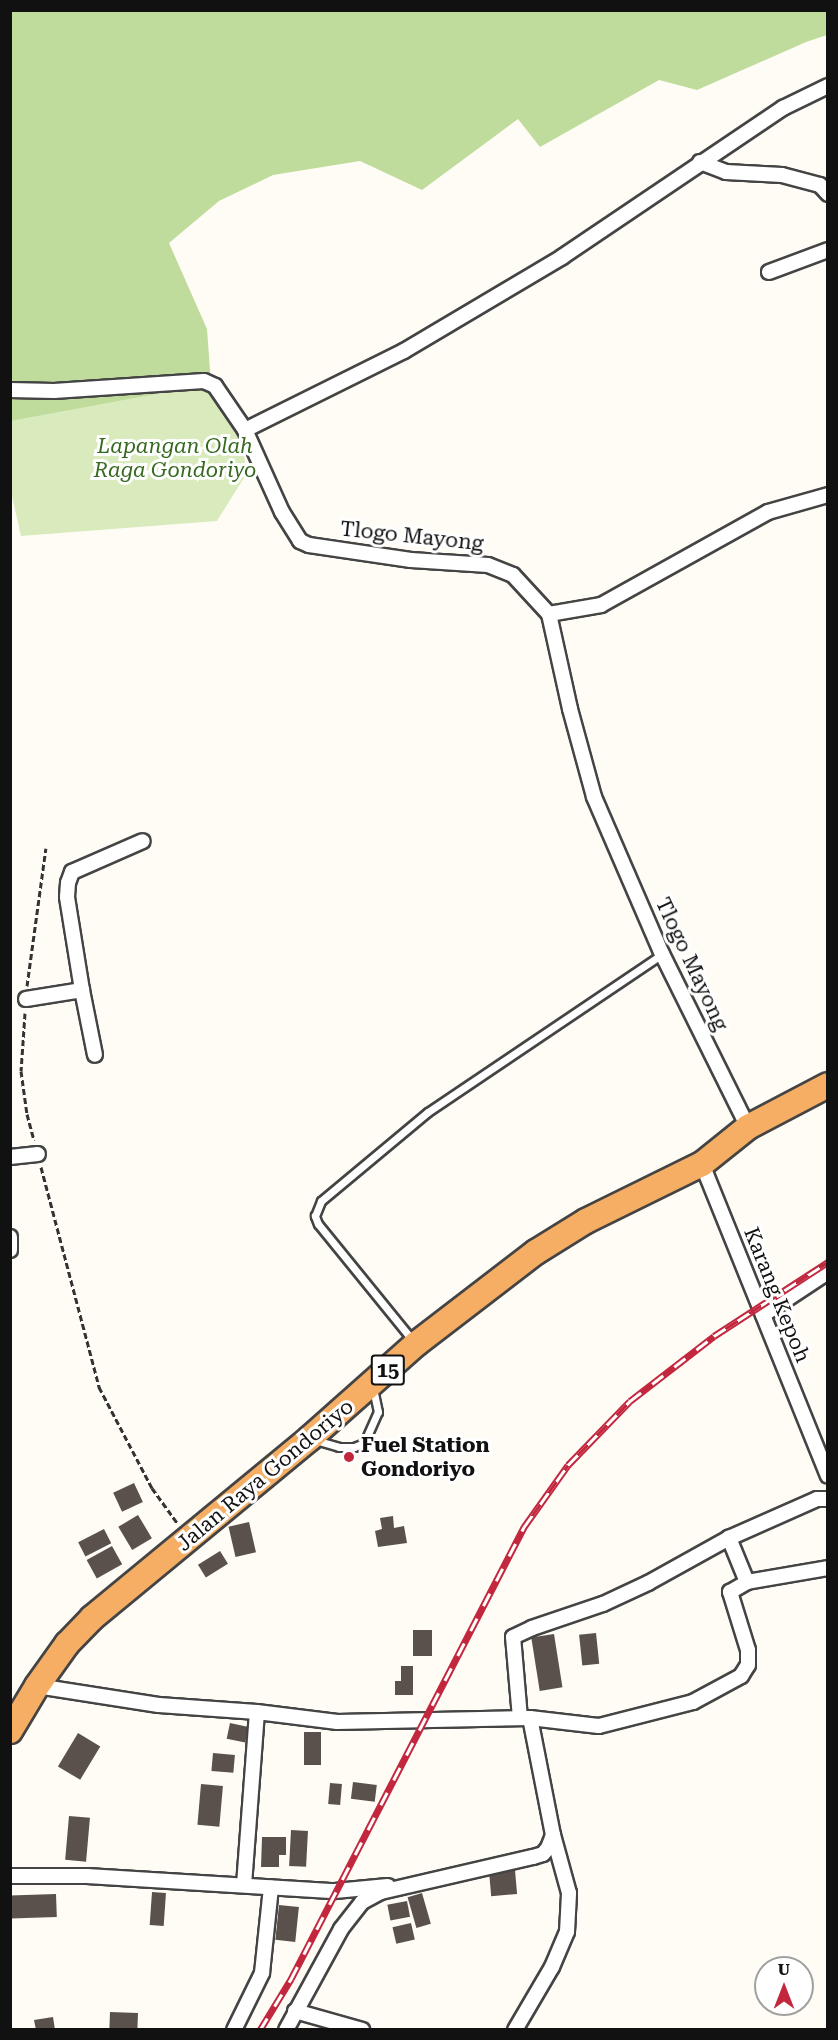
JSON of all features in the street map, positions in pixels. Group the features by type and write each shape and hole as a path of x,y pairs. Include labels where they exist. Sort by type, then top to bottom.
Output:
{"highway":[{"name":"Jalan Raya Gondoriyo","path":"10,1731 37,1686 67,1644 92,1618 310,1438 416,1344 546,1246 586,1221 702,1164 748,1127 828,1085"}],"street":[{"path":"245,430 404,351 562,258 700,162 783,108 828,86"},
{"path":"700,162 726,172 782,175 820,185 828,194"},
{"path":"769,272 828,250"},
{"name":"Tlogo Mayong","path":"10,390 54,391 204,381 216,387 245,430 282,512 300,541 309,545 411,560 488,565 513,575 549,614 570,709 594,797 662,954 748,1127"},
{"path":"549,614 601,605 768,512 828,495"},
{"path":"94,1055 67,897 68,883 72,872 143,841"},
{"path":"26,999 82,990"},
{"path":"10,1157 38,1154"},
{"name":"Karang Kepoh","path":"702,1164 828,1476"},
{"path":"10,1237 10,1251"},
{"path":"763,1315 828,1272"},
{"path":"515,2030 552,1967 567,1932 569,1893 525,1718 513,1637 603,1604 648,1583 729,1538 817,1499 828,1499"},
{"path":"729,1538 747,1582"},
{"path":"37,1686 159,1705 258,1712 337,1722 525,1718 599,1726 693,1702 741,1676 748,1665 748,1650 730,1592 747,1582 828,1568"},
{"path":"244,1885 258,1712"},
{"path":"286,2030 341,1929 362,1902 381,1892 543,1854 553,1835"},
{"path":"10,1876 87,1876 335,1891 411,1885"},
{"path":"234,2030 262,1973 271,1887"},
{"path":"296,2011 362,2030"}],"lane":[{"path":"416,1344 318,1224 315,1216 321,1201 428,1112 662,954"},
{"path":"310,1438 339,1447 354,1447 364,1443 378,1412 372,1385"}],"path":[{"path":"46,848 26,999 21,1071 27,1114 99,1387 152,1488 189,1539"}],"green space":[{"path":"11,11 827,11 827,35 697,90 659,80 540,147 518,119 422,190 360,161 273,175 219,201 169,243 207,329 211,384 11,421"},
{"name":"Lapangan Olah Raga Gondoriyo","path":"211,384 241,438 247,473 217,521 21,536 11,492 10,421"}],"building":[{"path":"134,1483 143,1502 122,1512 113,1493"},
{"path":"138,1515 152,1538 132,1550 118,1527"},
{"path":"393,1516 394,1528 404,1526 407,1543 378,1547 375,1531 382,1529 380,1518"},
{"path":"249,1522 256,1552 236,1557 229,1527"},
{"path":"104,1529 111,1543 85,1556 78,1542"},
{"path":"112,1546 122,1564 97,1578 87,1560"},
{"path":"220,1551 228,1564 206,1577 198,1565"},
{"path":"413,1630 432,1630 432,1656 413,1656"},
{"path":"596,1633 599,1664 582,1666 579,1635"},
{"path":"554,1634 562,1687 540,1691 531,1638"},
{"path":"401,1666 413,1666 413,1695 395,1695 395,1681 401,1681"},
{"path":"230,1723 249,1727 245,1743 227,1739"},
{"path":"304,1732 321,1732 321,1765 304,1765"},
{"path":"78,1733 100,1746 80,1780 58,1766"},
{"path":"213,1753 235,1755 233,1773 211,1771"},
{"path":"353,1782 377,1785 375,1802 351,1799"},
{"path":"330,1783 342,1784 340,1805 328,1804"},
{"path":"201,1784 223,1786 219,1827 197,1825"},
{"path":"69,1816 90,1818 86,1862 65,1860"},
{"path":"291,1830 308,1831 306,1867 289,1866"},
{"path":"262,1837 286,1837 286,1855 279,1855 279,1867 261,1867"},
{"path":"515,1870 517,1894 491,1896 489,1872"},
{"path":"152,1892 166,1893 164,1926 150,1925"},
{"path":"422,1893 431,1924 416,1928 408,1897"},
{"path":"56,1894 57,1917 11,1919 10,1896"},
{"path":"407,1901 410,1917 390,1921 387,1905"},
{"path":"279,1905 299,1907 295,1942 275,1940"},
{"path":"411,1923 415,1940 396,1944 392,1927"},
{"path":"110,2012 138,2013 137,2030 109,2030"},
{"path":"53,2017 55,2030 36,2030 34,2020"}],"railway":[{"path":"260,2030 291,1979 524,1527 568,1465 630,1401 714,1336 828,1262"}],"place":[{"name":"Fuel Station Gondoriyo","path":"349,1457"}]}
